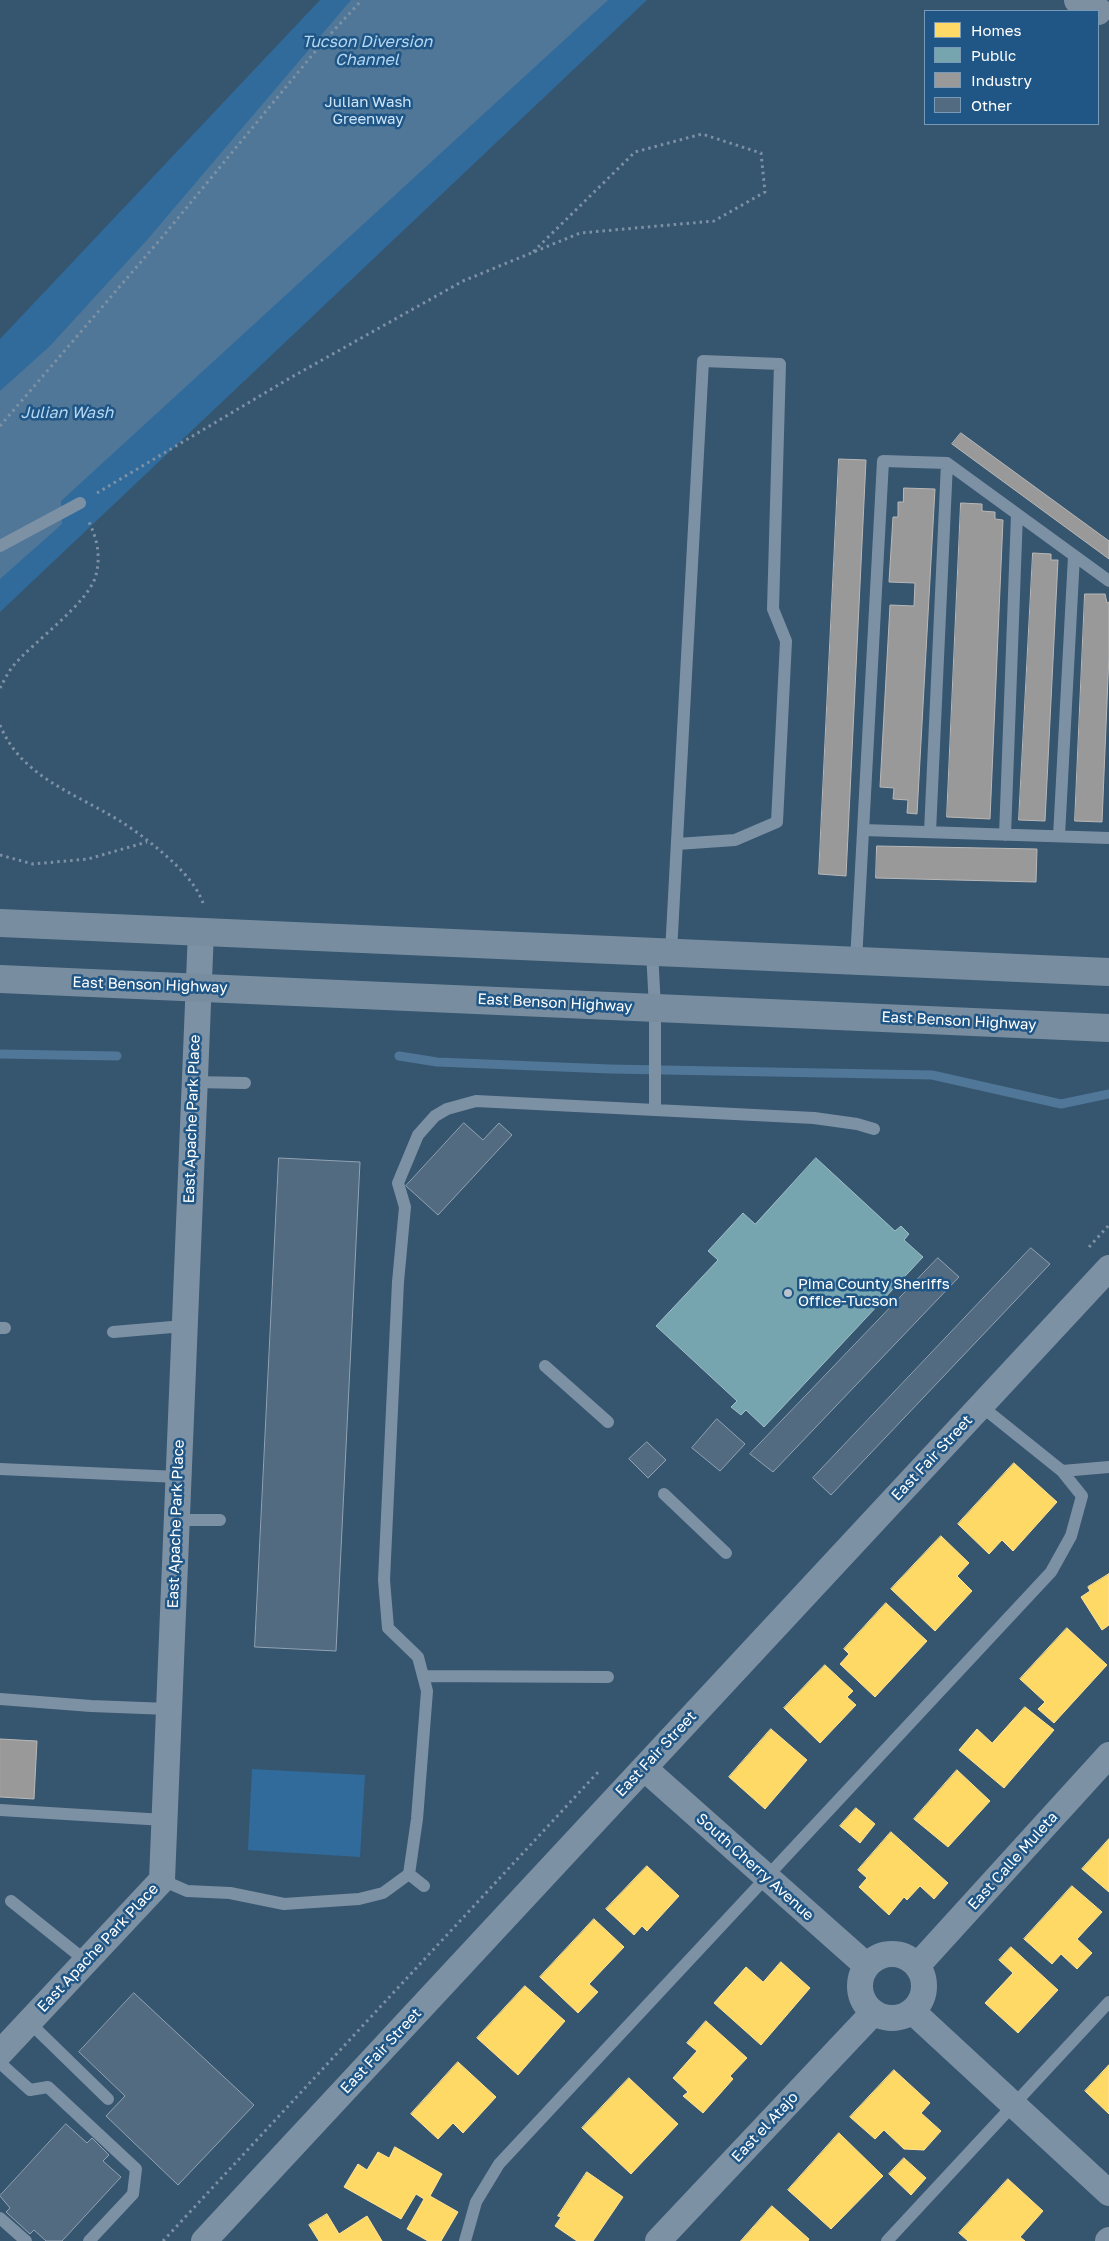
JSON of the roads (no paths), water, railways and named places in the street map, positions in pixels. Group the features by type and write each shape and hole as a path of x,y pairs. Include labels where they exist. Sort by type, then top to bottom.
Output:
{"main road":[{"path":"1078,0 1096,10"},
{"path":"0,922 1109,972"},
{"name":"East Benson Highway","path":"0,979 1109,1028"}],"street":[{"name":"East Apache Park Place","path":"0,2052 162,1880 197,987 201,932"},
{"name":"East Fair Street","path":"204,2241 1109,1268"},
{"name":"East Calle Muleta","path":"917,1966 1109,1755"},
{"name":"South Cherry Avenue","path":"644,1768 867,1966"},
{"path":"892,1954 902,1956 917,1966 924,1985 923,1995 912,2011 903,2017 892,2019 873,2013 865,2005 859,1985 867,1966 874,1959 892,1954"},
{"path":"912,2011 1109,2193"},
{"name":"East el Atajo","path":"658,2241 873,2013"}],"lane":[{"path":"655,1110 655,1008 677,844 703,361 780,364 773,609 786,641 777,822 736,840 677,844"},
{"path":"856,961 883,461 947,463 1109,581"},
{"path":"930,832 947,463"},
{"path":"0,546 80,503"},
{"path":"1005,835 1017,514"},
{"path":"1059,836 1074,556"},
{"path":"863,830 1109,838"},
{"path":"194,1082 246,1083"},
{"path":"162,1880 187,1890 230,1892 284,1904 358,1899 383,1893 409,1874 417,1819 427,1691 418,1657 388,1628 384,1580 398,1282 405,1208 398,1183 418,1135 435,1116 447,1109 476,1101 814,1118 857,1124 874,1129"},
{"path":"113,1332 184,1326"},
{"path":"545,1366 608,1422"},
{"path":"465,2241 476,2202 499,2164 1050,1572 1071,1536 1082,1496 1062,1471 981,1406"},
{"path":"1062,1471 1109,1467"},
{"path":"0,1469 178,1477"},
{"path":"664,1494 726,1553"},
{"path":"176,1520 220,1520"},
{"path":"423,1676 608,1677"},
{"path":"0,1699 91,1706 169,1709"},
{"path":"0,1810 164,1820"},
{"path":"409,1874 424,1886"},
{"path":"11,1902 86,1961"},
{"path":"886,2241 1109,2002"},
{"path":"29,2022 108,2099"},
{"path":"0,2063 30,2090 48,2087 136,2169 133,2194 89,2241"},
{"path":"0,2218 26,2241"}],"water":[{"name":"Julian Wash","path":"351,0 608,0 61,501 62,524 0,579 0,391 50,346 147,240"}],"waterway":[{"path":"0,1054 117,1056"},
{"path":"399,1056 437,1062 610,1069 932,1075 1061,1104 1109,1094"}],"place":[{"name":"Pima County Sheriffs Office-Tucson","path":"788,1293"}],"water label":[{"name":"Tucson Diversion Channel","path":"367,51"}],"park label":[{"name":"Julian Wash Greenway","path":"368,110"}]}
